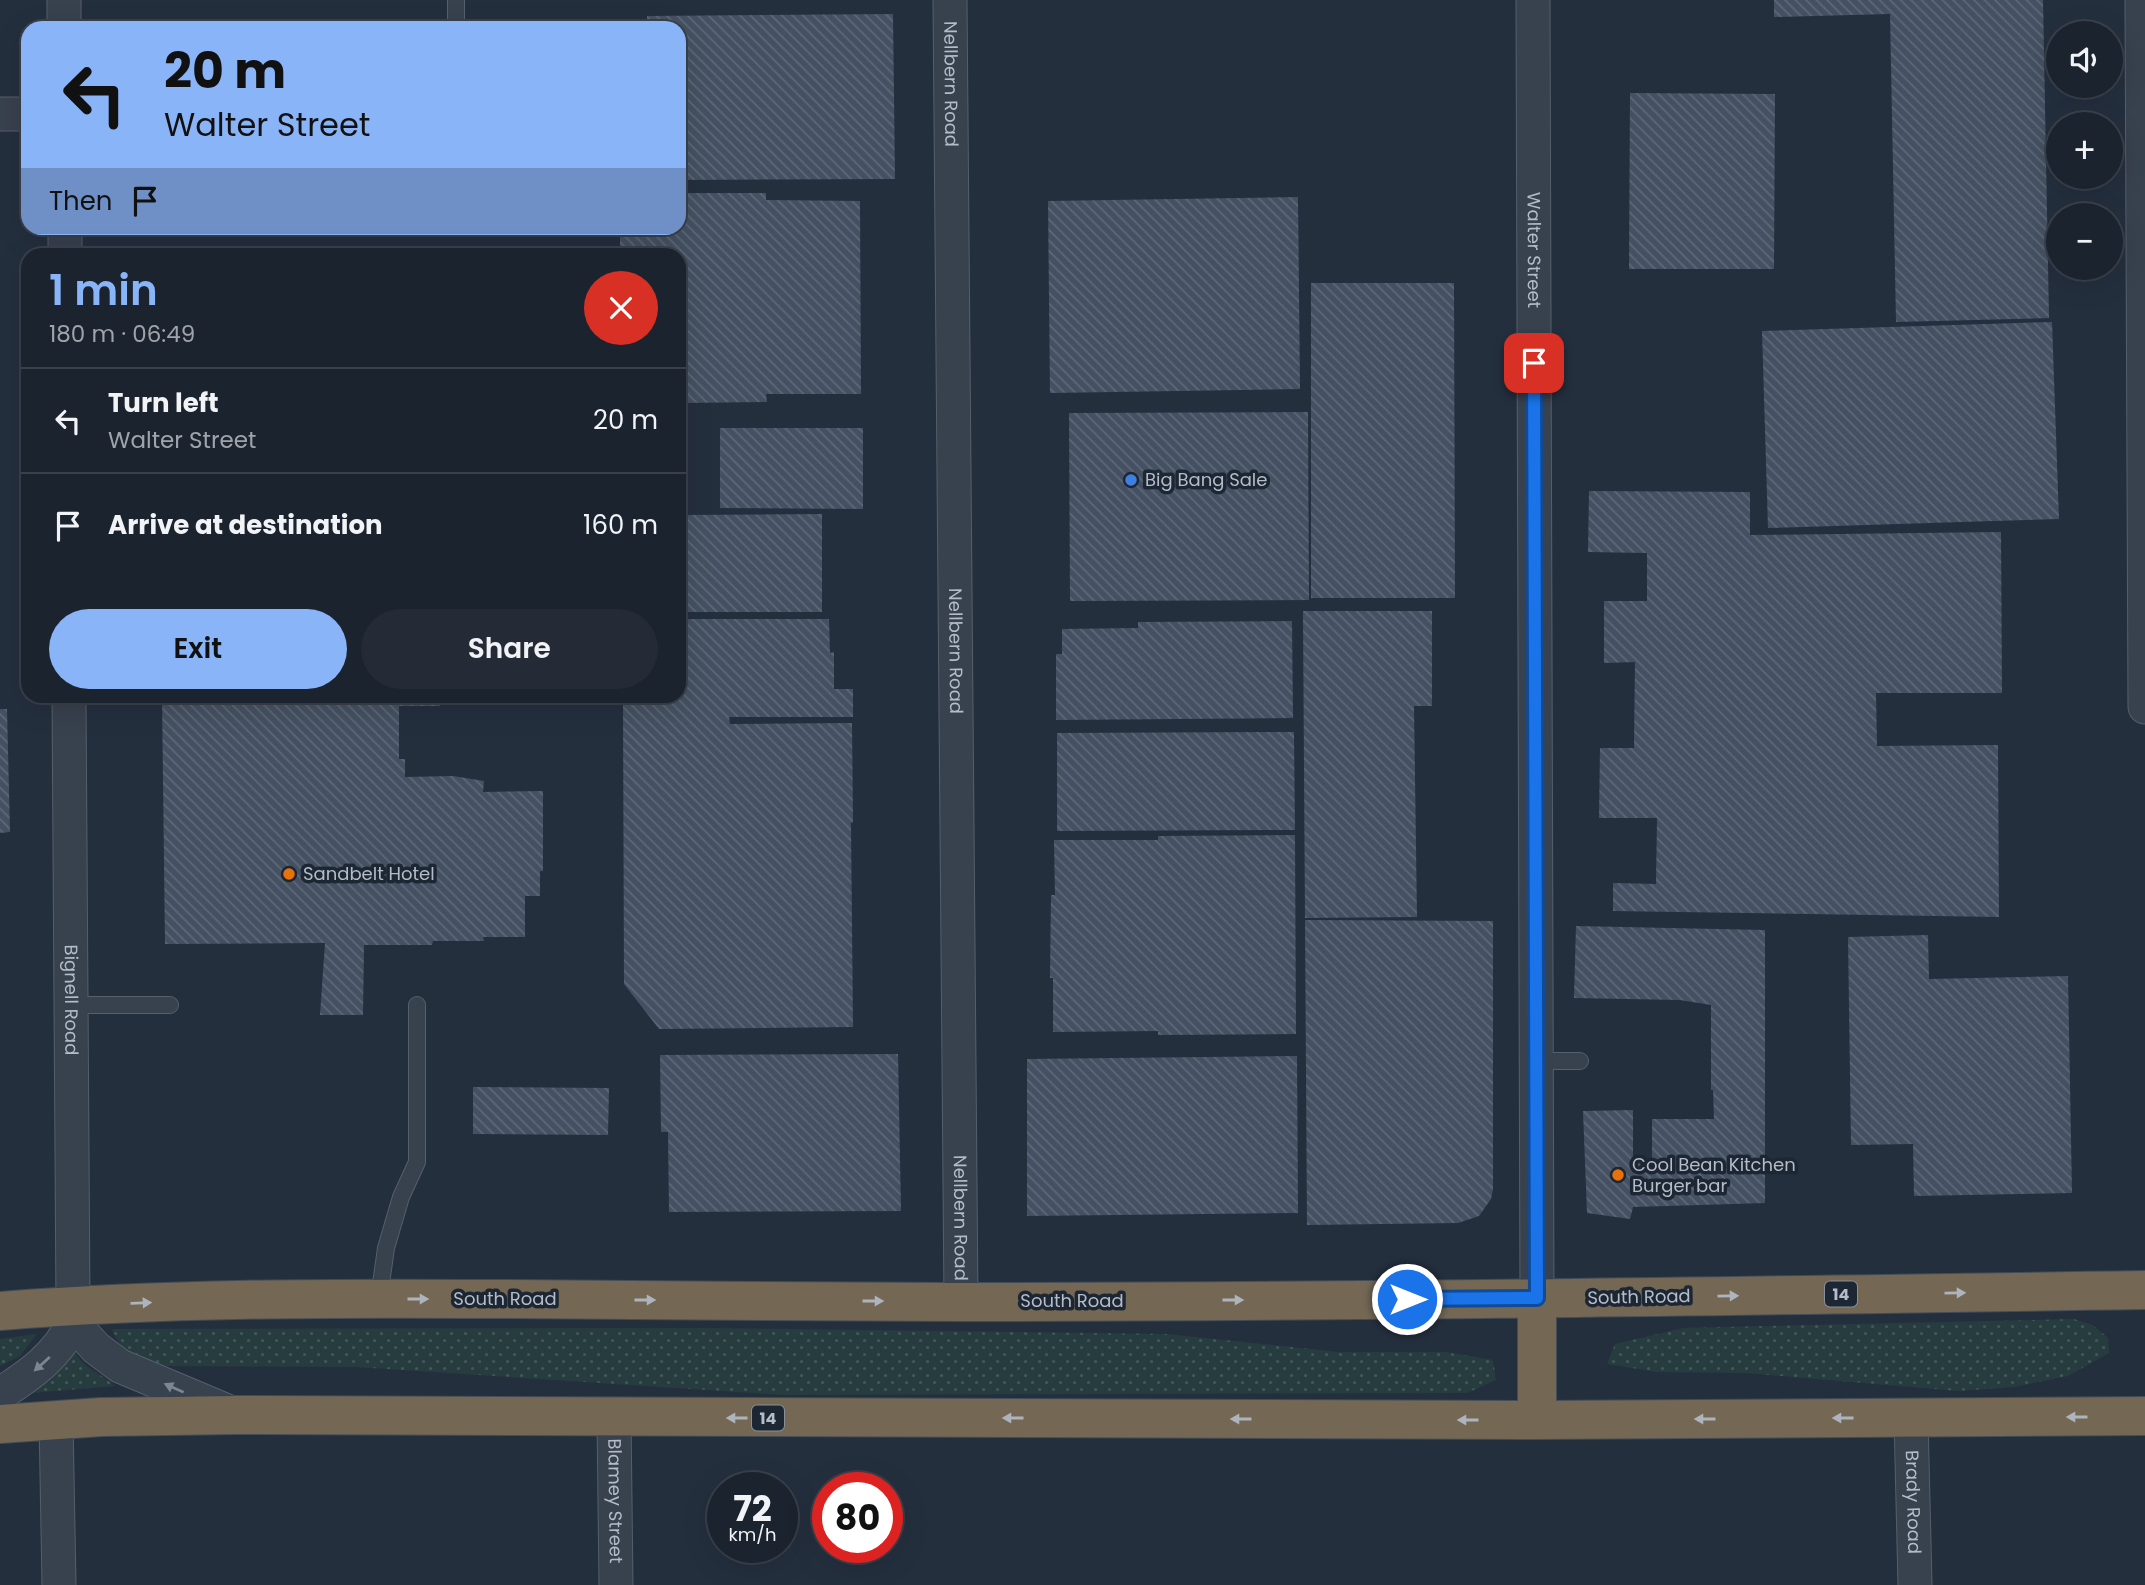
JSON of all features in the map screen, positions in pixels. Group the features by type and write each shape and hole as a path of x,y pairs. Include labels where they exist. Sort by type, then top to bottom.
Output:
{"highway":[{"name":"South Road","path":"0,1311 73,1314 215,1300 379,1298 961,1302 2145,1290"},
{"path":"1537,1298 1537,1420"},
{"name":"14","path":"0,1424 56,1419 236,1415 1537,1420 2145,1416"}],"street":[{"path":"64,0 64,21"},
{"name":"Nellbern Road","path":"950,0 961,1302"},
{"name":"Walter Street","path":"1533,0 1537,1298"},
{"path":"2142,0 2145,707"},
{"path":"0,114 21,114"},
{"name":"Bignell Road","path":"69,703 73,1314"},
{"path":"0,1394 48,1360 62,1343 73,1314"},
{"path":"73,1314 96,1348 120,1366 236,1415"},
{"name":"Blamey Street","path":"614,1417 616,1585"},
{"name":"Brady Road","path":"1911,1418 1915,1585"},
{"path":"56,1419 59,1585"}],"lane":[{"path":"456,0 456,21"},
{"path":"71,1005 170,1005"},
{"path":"379,1298 386,1248 401,1198 417,1162 418,1005"},
{"path":"1536,1061 1580,1061"}],"green space":[{"path":"2074,1319 2093,1325 2108,1338 2109,1353 2068,1376 2014,1387 1958,1391 1746,1373 1657,1372 1607,1364 1615,1344 1683,1328"},
{"path":"704,1328 1167,1334 1339,1352 1446,1352 1493,1360 1496,1380 1467,1393 783,1395 357,1367 165,1366 133,1355 121,1345 112,1329"},
{"path":"37,1334 20,1356 0,1366 0,1339"},
{"path":"73,1349 88,1366 115,1386 31,1393 55,1374"}],"building":[{"path":"1774,0 2043,0 2046,280 2048,280 2049,318 1896,322 1890,14 1774,17"},
{"path":"893,14 895,179 686,180 686,21 647,21 647,16"},
{"path":"1630,93 1775,94 1774,269 1629,269"},
{"path":"686,193 766,193 766,200 860,201 861,394 766,394 767,402 686,403 686,248 620,248 620,235 686,235"},
{"path":"1298,197 1300,389 1050,393 1048,201"},
{"path":"1311,283 1454,283 1455,598 1311,598"},
{"path":"2052,322 2059,519 1768,528 1762,331"},
{"path":"1308,412 1309,600 1070,601 1069,413"},
{"path":"720,428 863,428 863,509 720,508"},
{"path":"1589,491 1750,492 1750,535 2001,532 2002,693 1876,693 1877,746 1998,745 1999,917 1613,911 1613,883 1656,884 1657,818 1599,818 1600,748 1634,748 1635,662 1604,663 1604,601 1647,601 1647,553 1588,552"},
{"path":"822,514 822,612 686,612 686,515"},
{"path":"1303,611 1432,611 1432,706 1414,706 1417,917 1305,918"},
{"path":"686,619 829,619 830,653 834,652 834,689 853,689 853,717 729,717 730,724 852,723 853,1027 659,1029 624,984 623,703 686,703"},
{"path":"1292,621 1293,718 1056,720 1056,654 1062,654 1062,629 1138,628 1138,622"},
{"path":"162,703 440,703 440,706 399,706 399,759 405,759 405,777 453,776 484,781 483,792 543,791 543,871 540,871 540,896 525,896 525,937 483,937 484,941 433,941 432,945 364,945 363,1015 320,1015 325,943 165,944"},
{"path":"0,709 7,709 10,832 0,833"},
{"path":"1294,732 1295,830 1057,831 1057,733"},
{"path":"1295,835 1296,1034 1158,1035 1158,1031 1053,1032 1053,978 1050,978 1051,895 1055,895 1054,840 1158,840 1158,836"},
{"path":"1305,920 1493,921 1493,1189 1491,1199 1479,1216 1458,1223 1307,1225"},
{"path":"1576,926 1765,930 1765,1203 1633,1207 1630,1219 1587,1213 1583,1111 1633,1110 1633,1161 1652,1160 1652,1119 1714,1119 1711,1090 1711,1005 1680,1000 1574,998"},
{"path":"1928,935 1929,979 2068,976 2072,1193 1914,1196 1913,1144 1851,1145 1848,937"},
{"path":"898,1054 901,1211 669,1212 668,1132 661,1132 660,1055"},
{"path":"1297,1056 1298,1213 1027,1216 1027,1059"},
{"path":"473,1087 609,1088 608,1135 473,1134"}],"place":[{"name":"Big Bang Sale","path":"1131,480"},
{"name":"Sandbelt Hotel","path":"289,874"},
{"name":"Cool Bean Kitchen Burger bar","path":"1618,1175"}],"route":[{"path":"1407,1299 1537,1298 1534,363"}]}
